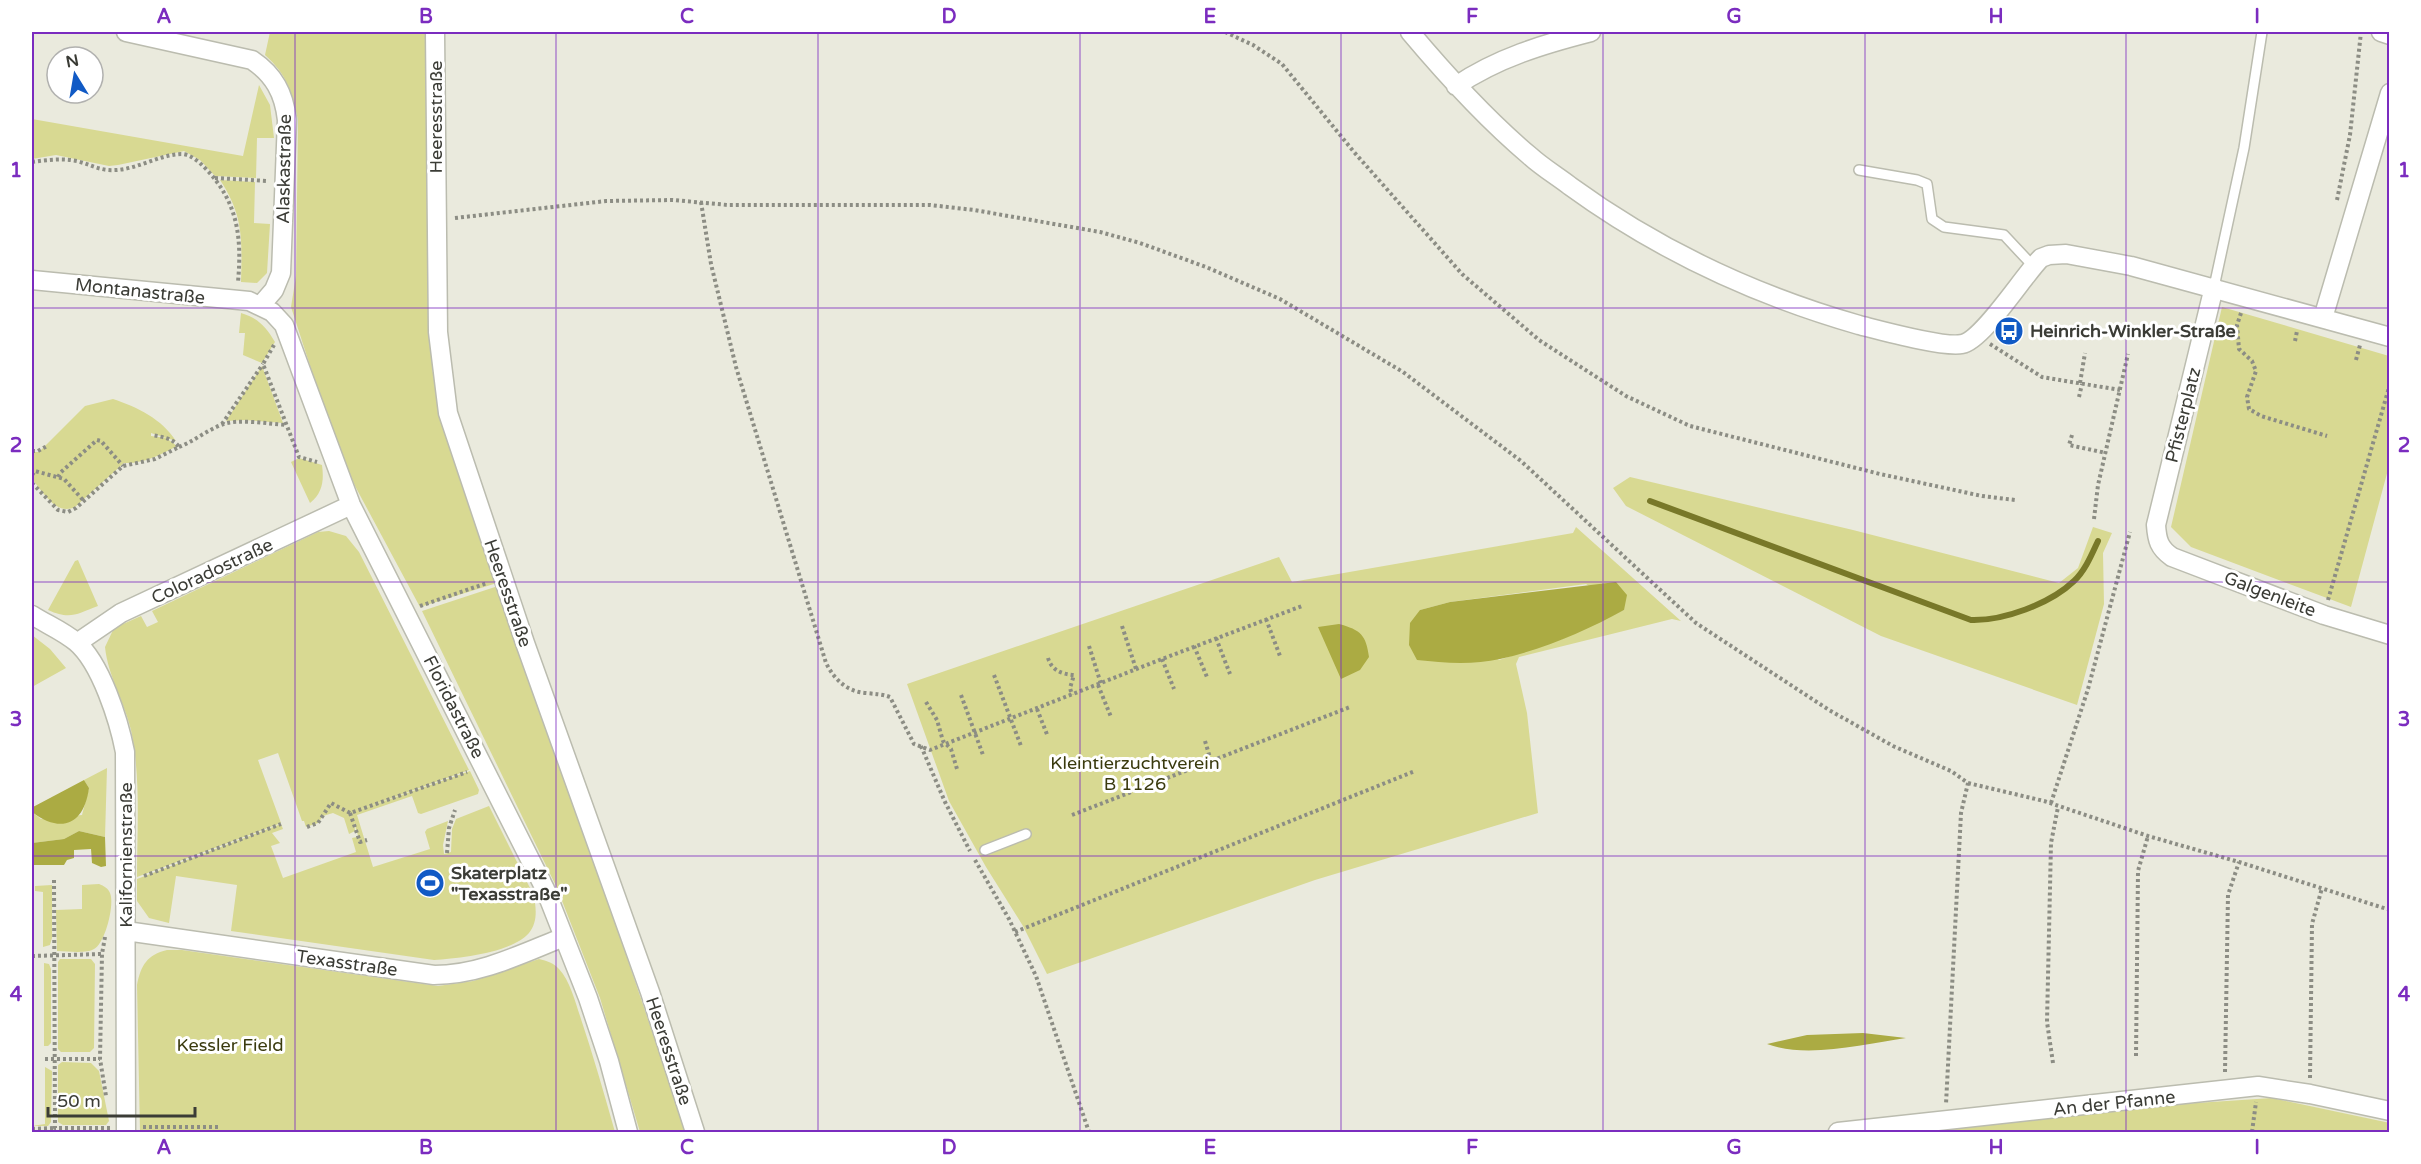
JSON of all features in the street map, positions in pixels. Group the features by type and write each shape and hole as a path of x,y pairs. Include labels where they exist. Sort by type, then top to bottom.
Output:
{"street":[{"name":"Alaskastraße","path":"126,32 252,60 265,68 275,81 285,101 286,182 281,273 274,290 248,302"},
{"name":"Heeresstraße","path":"435,32 438,332 448,413 503,579 650,992 695,1132"},
{"path":"1410,32 1456,86 1530,157 1604,211 1675,253 1752,289 1816,313 1869,328 1948,344 1962,344 1977,336 2041,258 2066,254 2132,266 2214,287 2390,337"},
{"path":"1456,86 1481,69 1547,43 1592,32"},
{"path":"2381,32 2390,35"},
{"path":"2323,318 2390,93"},
{"name":"Montanastraße","path":"32,280 248,302"},
{"name":"Pfisterplatz","path":"2158,542 2156,525 2214,287"},
{"name":"Floridastraße","path":"248,302 272,312 284,326 351,505 544,889 602,1040 628,1132"},
{"name":"Coloradostraße","path":"77,643 121,613 351,505"},
{"name":"Galgenleite","path":"2158,542 2162,550 2172,557 2324,615 2390,635"},
{"name":"Kalifornienstraße","path":"32,615 77,643 104,683 121,729 125,752 126,931 122,1129"},
{"name":"Texasstraße","path":"126,931 434,975 451,975 486,968 564,937"},
{"name":"An der Pfanne","path":"1838,1132 1946,1122 2258,1086 2310,1094 2390,1111"}],"lane":[{"path":"2214,287 2244,148 2262,32"},
{"path":"1859,170 1917,180 1927,184 1932,219 1944,227 2004,235 2033,266"},
{"path":"985,850 1026,834"}],"path":[{"path":"1225,32 1253,45 1282,64 1354,152 1462,274 1539,340 1626,396 1690,426 1880,474 1982,496 2015,500"},
{"path":"2337,201 2350,135 2361,32"},
{"path":"32,162 57,159 108,170 118,170 181,154 198,162 215,178 225,193 238,229 248,302"},
{"path":"215,178 286,182"},
{"path":"436,220 606,201 673,200 728,205 930,205 974,210 1100,232 1140,243 1280,299 1402,372 1521,461 1696,623 1829,710 1893,746 1951,771 1968,783 2051,803 2148,836 2240,862 2390,910"},
{"path":"701,202 711,264 736,367 826,663 836,678 848,688 863,693 883,694 890,698 900,712 914,744 930,750 975,734 1162,658 1302,606"},
{"path":"2246,296 2237,325 2239,349 2252,362 2256,371 2247,397 2249,409 2261,416 2327,436"},
{"path":"32,483 58,510 68,512 123,466 155,459 222,424 263,364 284,326"},
{"path":"1977,336 2042,377 2120,390"},
{"path":"2079,397 2085,353"},
{"path":"2094,519 2128,354"},
{"path":"263,364 299,457 337,469"},
{"path":"2324,615 2390,384"},
{"path":"222,424 245,422 286,425"},
{"path":"152,435 165,437 176,442 179,447"},
{"path":"2072,435 2069,445 2106,453"},
{"path":"58,477 97,441 101,441 123,466"},
{"path":"32,451 38,451 47,446"},
{"path":"32,475 35,471 64,478 83,500"},
{"path":"2051,803 2088,689 2130,532"},
{"path":"405,612 464,590 503,579"},
{"path":"1266,619 1280,656"},
{"path":"1122,626 1136,669"},
{"path":"1216,638 1230,674"},
{"path":"1089,646 1111,717"},
{"path":"1194,646 1207,676"},
{"path":"1048,658 1055,670 1063,674 1074,675 1070,688 1072,695"},
{"path":"1162,658 1174,689"},
{"path":"994,675 1021,746"},
{"path":"961,695 982,755"},
{"path":"926,702 937,720 946,744 951,749 957,769"},
{"path":"1072,815 1350,707"},
{"path":"1037,709 1048,737"},
{"path":"1205,741 1211,761"},
{"path":"921,746 945,802 1036,976 1089,1132"},
{"path":"350,813 483,766"},
{"path":"1015,932 1415,771"},
{"path":"1946,1122 1961,813 1968,783"},
{"path":"307,828 318,823 331,803 350,813 360,842 367,840"},
{"path":"2053,1064 2047,1022 2051,843 2058,807"},
{"path":"447,853 449,828 455,810"},
{"path":"145,875 281,824"},
{"path":"2136,1056 2138,871 2148,836"},
{"path":"2225,1078 2228,895 2240,862"},
{"path":"54,880 56,1128"},
{"path":"2310,1094 2312,924 2322,888"},
{"path":"32,956 102,954"},
{"path":"45,1059 99,1059"},
{"path":"2252,1132 2258,1086"},
{"path":"32,1129 220,1127"}],"green space":[{"path":"270,32 426,32 429,331 433,374 440,413 497,583 420,607 355,486 327,418 291,307 296,276 298,120 288,84 265,55"},
{"path":"259,85 270,105 274,138 257,138 256,178 215,176 200,160 184,151 109,166 56,155 32,159 32,119 243,156"},
{"path":"220,180 255,182 254,223 270,224 267,273 257,283 241,282 240,229 234,205"},
{"path":"2222,307 2389,356 2389,466 2351,607 2191,547 2171,527"},
{"path":"241,313 261,324 275,342 262,363 243,355 245,333 239,333"},
{"path":"262,366 283,423 226,421"},
{"path":"113,399 140,410 156,420 176,441 151,433 151,436 166,438 177,446 158,456 124,463 75,507 68,509 56,506 32,479 32,452 39,452 85,406"},
{"path":"299,458 322,465 322,486 318,495 310,503 291,462"},
{"path":"1630,477 1853,530 2059,583 2078,568 2093,527 2112,533 2103,553 2104,604 2077,705 1881,636 1626,506 1613,488"},
{"name":"Kleintierzuchtverein B 1126","path":"1576,527 1681,621 1672,619 1519,657 1516,664 1527,713 1538,813 1315,880 1047,974 1023,926 949,801 907,684 1279,557 1292,582 1573,533","holes":["1586,584 1624,610 1562,639 1499,660 1420,610 1450,602"]},
{"path":"329,531 346,536 359,552 469,770 350,813 470,771 479,790 478,794 421,814 418,813 412,796 357,815 373,867 430,849 425,832 427,829 448,821 443,845 444,854 451,852 452,829 456,819 489,806 535,901 536,915 532,929 521,940 510,945 485,953 434,960 231,931 237,885 176,876 169,923 149,918 137,901 137,879 281,824 283,829 272,833 280,843 271,846 283,878 356,852 352,838 359,839 354,822 355,831 349,834 344,818 333,813 323,816 318,823 306,827 278,753 258,760 281,823 137,877 138,804 134,748 128,719 109,668 105,647 114,628 141,616 147,627 158,622 152,611 318,532"},
{"path":"78,560 98,606 68,615 48,610 75,561"},
{"path":"498,586 585,833 686,1132 640,1132 600,998 557,888 422,611"},
{"path":"32,635 50,649 66,668 32,687"},
{"path":"107,768 105,837 79,831 64,839 32,843 32,812 41,819 82,815 89,788 84,780"},
{"path":"99,884 108,890 111,898 108,923 102,940 91,951 57,951 56,910 82,909 82,885"},
{"path":"52,885 52,938 50,945 43,947 43,892 35,891 35,886"},
{"name":"Kessler Field","path":"167,950 182,950 438,986 473,981 539,959 550,963 563,974 572,991 615,1132 140,1132 137,985 146,962 154,955"},
{"path":"60,959 91,959 95,964 94,1048 90,1052 61,1052 58,1049 58,962"},
{"path":"44,963 49,964 51,969 51,1043 48,1046 44,1046"},
{"path":"62,1062 91,1063 99,1071 109,1121 106,1125 63,1125 58,1122 58,1065"},
{"path":"45,1067 52,1071 51,1122 48,1126 32,1126 45,1124"},
{"path":"2272,1098 2390,1123 2389,1132 1882,1132 2136,1107"}],"shaded area":[{"path":"1616,582 1627,595 1624,610 1548,645 1516,655 1490,661 1448,663 1417,660 1409,645 1410,623 1420,610 1450,602"},
{"path":"1339,624 1361,634 1369,657 1360,670 1341,679 1318,627"},
{"path":"84,780 89,788 86,801 76,818 70,822 52,823 32,812 32,805 33,807"},
{"path":"79,831 105,837 106,866 101,867 92,863 91,849 74,850 74,858 67,860 64,865 32,865 32,843 64,839"},
{"path":"1863,1033 1906,1038 1817,1050 1783,1048 1767,1044 1807,1035"}],"waterway":[{"path":"1650,501 1971,620 1997,618 2026,610 2052,597 2078,577 2098,541"}],"place":[{"name":"Heinrich-Winkler-Straße","path":"2009,331"},
{"name":"Skaterplatz \"Texasstraße\"","path":"430,883"}]}
